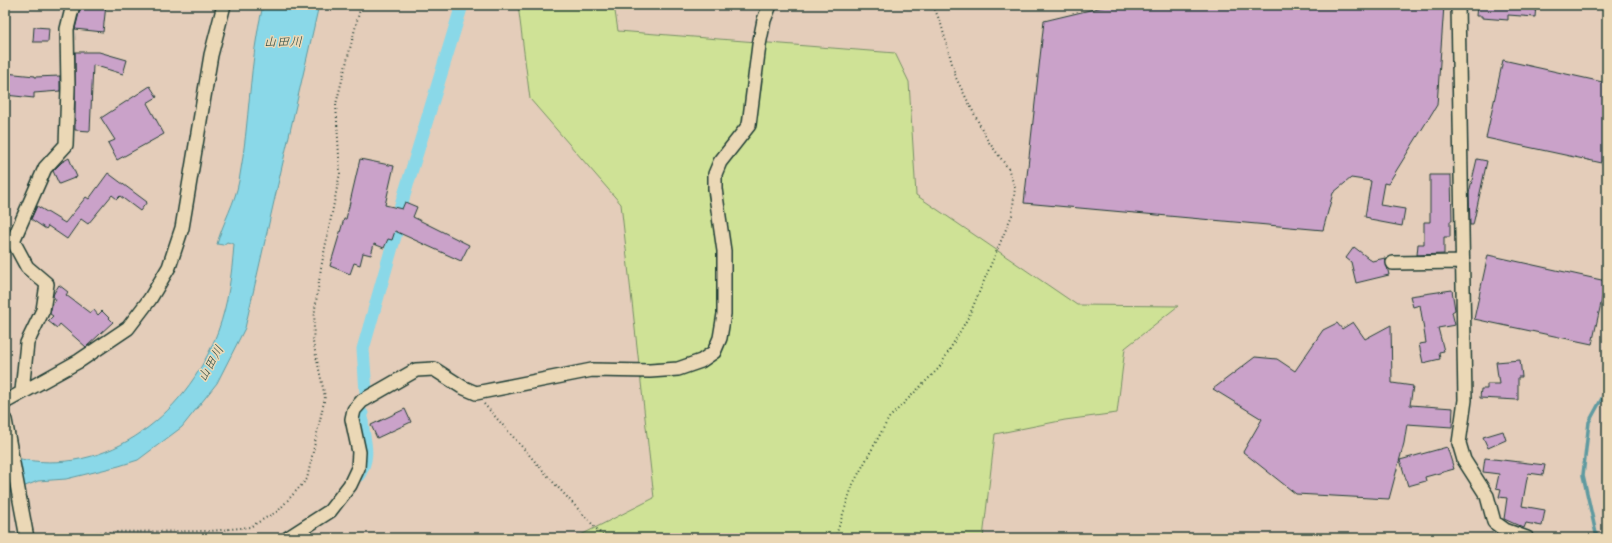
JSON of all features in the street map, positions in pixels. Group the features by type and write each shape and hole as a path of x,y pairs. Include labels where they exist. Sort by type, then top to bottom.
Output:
{"street":[{"path":"22,391 26,343 43,310 47,284 27,267 13,241 45,168 66,145 68,88 67,28 73,5"},
{"path":"5,402 22,391 79,361 128,328 150,299 169,267 182,228 211,55 224,5"},
{"path":"288,538 330,511 350,485 358,468 359,452 352,419 354,410 362,401 416,370 434,369 462,387 476,393 592,370 650,372 678,369 701,361 714,352 720,338 724,314 724,251 715,189 715,174 720,162 749,125 759,45 764,20 770,5"},
{"path":"1458,5 1464,400 1459,443 1464,460 1487,496 1494,522 1505,530 1527,538"},
{"path":"1393,263 1462,262"},
{"path":"5,420 27,538"}],"path":[{"path":"65,538 74,535 106,532 196,532 250,527 278,511 307,479 325,397 313,342 315,309 321,268 340,173 336,104 361,5"},
{"path":"835,538 854,484 889,418 939,368 969,316 1012,215 1015,188 1008,168 988,141 956,78 941,24 933,5"},
{"path":"476,393 554,483 605,538"}],"green space":[{"path":"518,5 614,5 618,31 895,53 909,82 916,195 1077,305 1178,306 1125,348 1117,413 1065,420 995,434 983,538 575,538 654,498 621,204 530,99"}],"water":[{"name":"山田川","path":"263,5 319,5 245,328 217,383 182,427 138,460 66,479 38,481 5,494 5,455 40,462 74,460 106,451 135,436 162,416 185,391 204,362 218,331 229,288 234,244 227,242 223,245 217,244 235,197 239,181 243,159 258,27"}],"building":[{"path":"81,5 106,5 103,32 75,29"},
{"path":"1111,5 1444,5 1437,105 1388,184 1384,183 1380,205 1405,209 1402,226 1370,220 1370,218 1365,217 1371,181 1351,178 1333,193 1323,230 1024,203 1044,21"},
{"path":"1477,5 1536,5 1535,17 1508,15 1508,20 1482,18 1482,16 1476,16"},
{"path":"34,27 49,28 48,42 33,42"},
{"path":"75,52 99,52 127,60 123,74 93,65 90,131 75,130"},
{"path":"1503,60 1607,83 1607,137 1602,163 1486,138"},
{"path":"5,73 35,77 60,76 60,91 34,93 34,98 5,95"},
{"path":"150,86 157,97 147,103 164,134 117,160 108,143 115,140 101,118"},
{"path":"69,158 77,177 59,184 53,171 62,162"},
{"path":"360,159 394,166 385,205 402,209 405,202 417,207 413,217 469,245 461,261 395,231 392,240 388,239 384,248 374,244 371,255 363,253 360,265 354,263 350,274 330,266 344,219 346,219"},
{"path":"1477,159 1487,161 1473,225 1470,225 1469,193"},
{"path":"108,173 147,202 140,211 120,196 117,199 112,195 88,224 81,219 67,239 48,226 46,229 31,219 37,206 65,223 86,197 89,199"},
{"path":"1430,175 1451,175 1452,221 1450,221 1450,237 1444,237 1444,254 1417,255 1418,244 1424,244 1424,222 1430,222"},
{"path":"1354,247 1372,261 1385,258 1389,275 1356,283 1351,262 1346,258"},
{"path":"1488,255 1606,281 1592,344 1474,319"},
{"path":"59,285 68,292 66,295 90,313 94,310 98,315 102,311 113,322 86,347 60,324 57,328 48,321 53,316 50,314 52,305 56,300 53,296"},
{"path":"1452,290 1455,310 1452,312 1455,325 1438,328 1444,351 1439,352 1440,359 1423,363 1419,344 1426,343 1420,305 1413,307 1410,296"},
{"path":"1353,322 1365,339 1391,325 1392,383 1413,386 1410,405 1453,408 1452,427 1407,424 1404,443 1389,499 1296,494 1243,452 1262,419 1213,389 1255,357 1277,359 1295,371 1323,330 1337,323 1342,329"},
{"path":"1520,360 1522,377 1518,377 1518,400 1480,398 1481,389 1487,389 1487,384 1499,384 1496,362"},
{"path":"405,409 411,422 377,438 371,425"},
{"path":"1503,431 1506,440 1488,448 1483,437"},
{"path":"1447,447 1454,469 1425,477 1426,481 1408,486 1400,460"},
{"path":"1485,458 1545,465 1543,475 1528,473 1522,506 1545,510 1542,526 1526,523 1524,528 1504,519 1507,498 1499,497 1501,489 1496,488 1499,474 1483,472"}],"waterway":[{"path":"366,392 363,349 396,233 396,223 402,202 462,5"},
{"path":"1597,538 1583,475 1589,422 1607,389"},
{"path":"359,475 363,466 366,451 362,414"}]}
